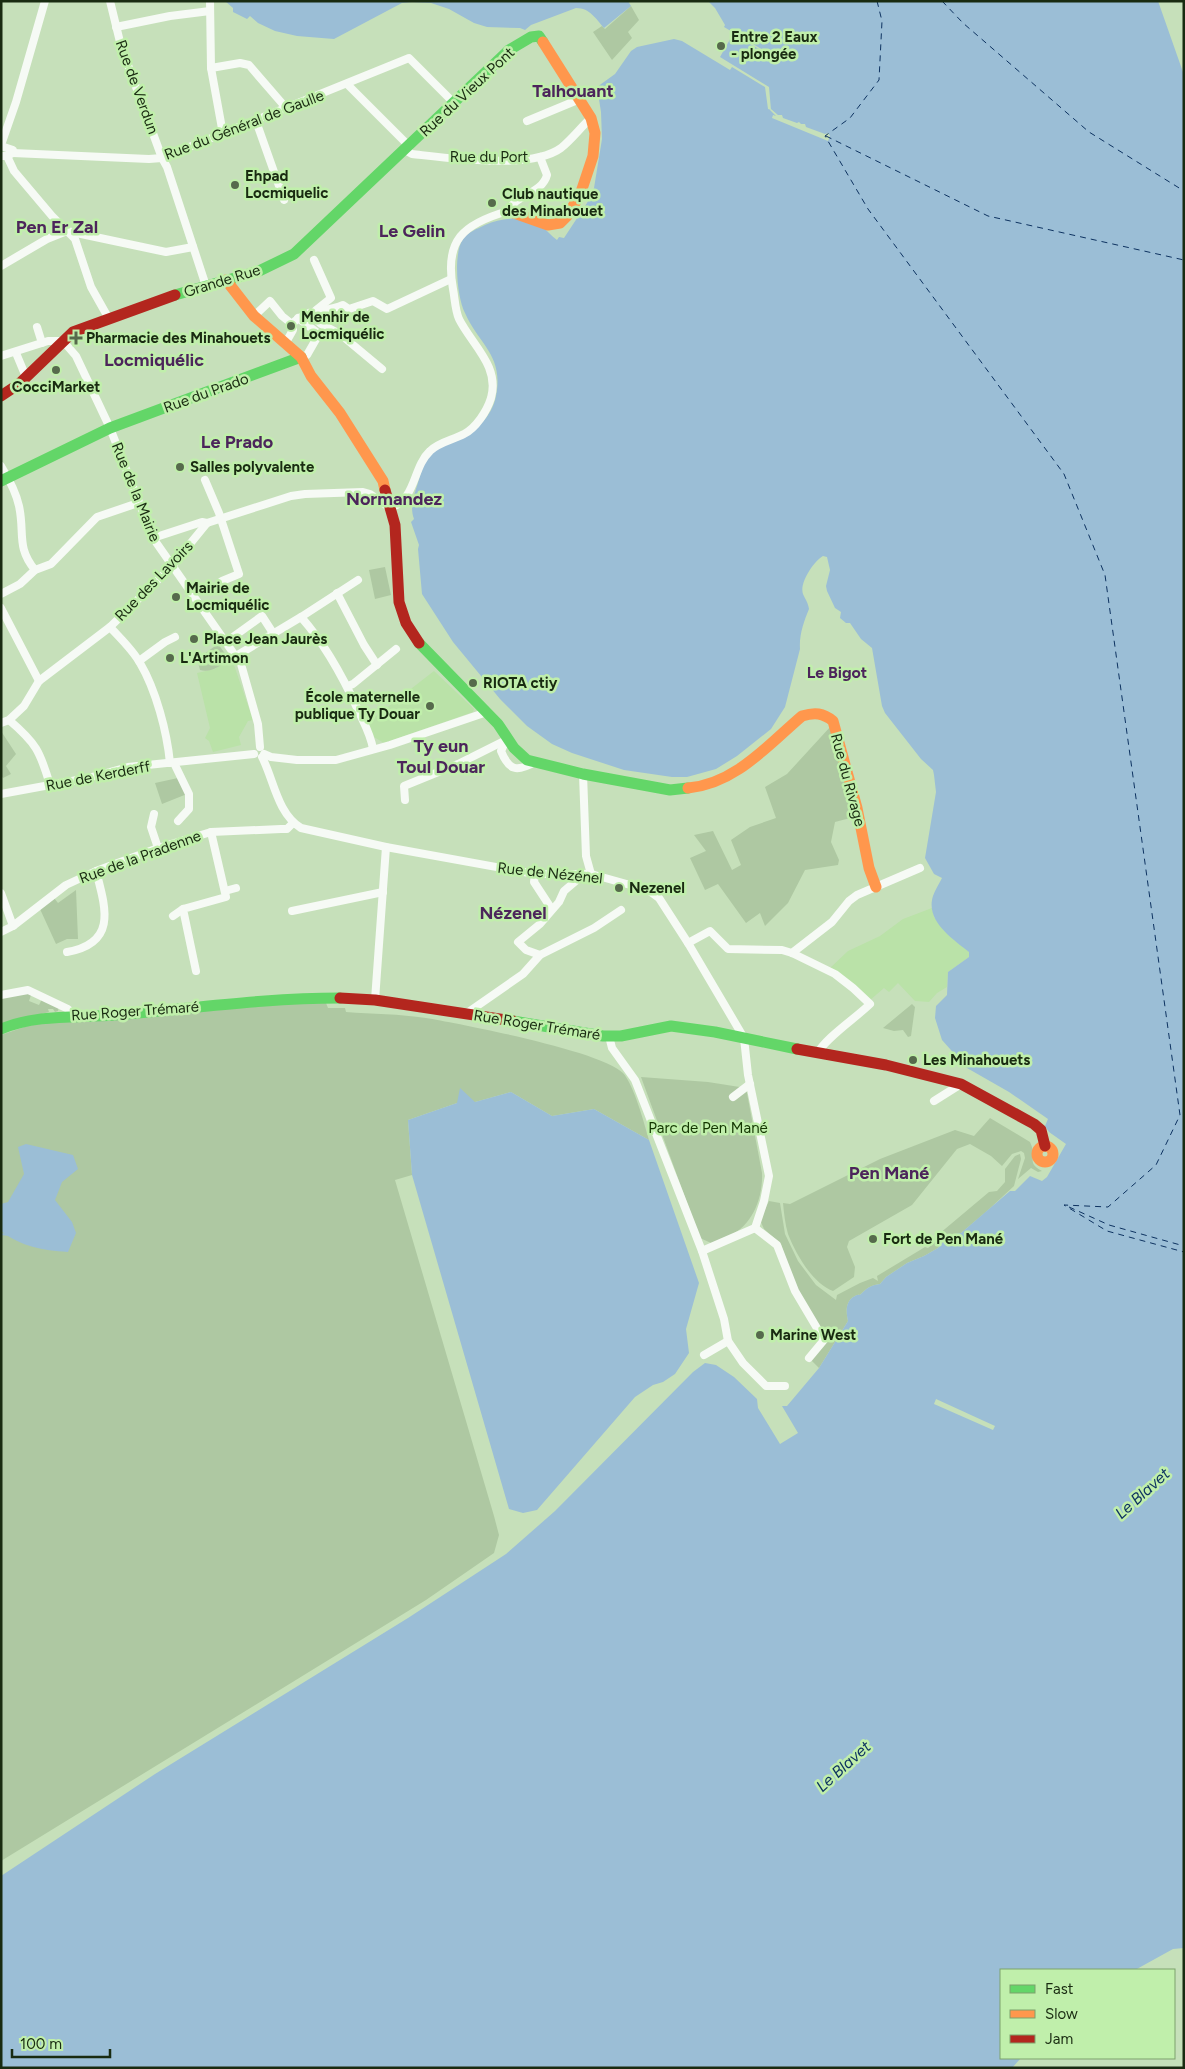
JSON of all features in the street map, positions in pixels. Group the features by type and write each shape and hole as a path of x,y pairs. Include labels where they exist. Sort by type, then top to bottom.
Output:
{"street":[{"path":"1,146 22,84 45,1"},
{"path":"110,2 114,1"},
{"path":"210,1 211,68 223,134"},
{"name":"Rue de Verdun","path":"110,2 121,46 167,167 206,286"},
{"path":"116,27 170,16 210,11"},
{"name":"Rue du Vieux Pont","path":"407,148 509,50 532,37 539,36 580,99"},
{"name":"Rue du Général de Gaulle","path":"7,155 162,158 409,58 453,102"},
{"path":"211,68 240,63 249,65 287,108"},
{"path":"347,84 407,148"},
{"path":"390,508 405,499 412,488 422,460 430,450 465,434 473,427 486,409 491,397 492,384 489,367 480,349 459,318 451,279 454,248 461,234 476,222 508,211 548,225 563,221 580,195 589,168 595,133 591,118 580,99 527,121"},
{"name":"Rue du Port","path":"407,148 412,154 463,160 506,160 540,157 560,148 591,118"},
{"path":"256,121 284,200"},
{"name":"Rue du Général de Gaulle","path":"1,146 13,150 7,155"},
{"name":"Grande Rue","path":"1,356 48,341 63,341 73,332 108,319 161,300 251,273 279,262 304,246 407,148"},
{"path":"7,155 14,171 75,239 84,269 108,319"},
{"path":"508,211 511,204 542,185 545,180 547,175 540,157"},
{"path":"1,266 47,239 67,231 166,252 193,247"},
{"path":"295,321 313,312 331,298 314,260"},
{"path":"313,312 325,311 343,305 349,309 372,301 387,309 451,279"},
{"path":"226,280 254,316 301,357 311,376 340,413 384,482 395,525 398,556 396,578 398,596 406,623 419,644 498,724 506,740 474,757 404,786 406,800"},
{"path":"254,316 270,301 282,316 319,334 307,355 301,357"},
{"path":"313,312 321,324 340,334 382,369"},
{"path":"285,344 293,330 295,321"},
{"path":"37,327 42,343"},
{"path":"1,396 26,377 63,341"},
{"name":"Rue de la Mairie","path":"63,341 76,356 110,428 153,538 241,664 257,720 260,753"},
{"path":"16,352 26,377"},
{"name":"Rue du Prado","path":"5,480 110,428 301,357"},
{"path":"1,466 5,480 19,506 24,556 35,570"},
{"path":"205,480 239,574 222,581"},
{"path":"153,538 291,496 305,494 363,492 370,494 390,508"},
{"path":"1,594 20,584 35,570 50,564 61,556 97,517 138,503"},
{"name":"Rue des Lavoirs","path":"5,722 24,706 39,680 110,627 172,566 205,523"},
{"path":"236,656 302,617 358,580"},
{"path":"337,593 364,645 377,665"},
{"path":"1,608 39,680"},
{"path":"226,642 262,616 273,633"},
{"path":"302,617 316,634 348,686 372,739 373,749"},
{"path":"110,627 140,661 151,684 166,734 172,763 189,794 189,809 178,821"},
{"path":"140,661 165,642 175,638"},
{"path":"348,686 396,649"},
{"name":"Rue de Kerderff","path":"2,792 88,778 128,767 260,753 271,757 297,760 336,760 486,712"},
{"name":"Rue du Rivage","path":"506,740 517,754 527,760 583,774 670,790 702,787 732,775 802,716 814,712 824,713 833,721 859,816 869,868 876,886"},
{"path":"5,722 28,736 36,746 41,754 50,785"},
{"path":"260,753 269,769 283,810 293,823"},
{"path":"540,955 526,950 518,942 540,924 559,902 564,891 587,874 583,774"},
{"path":"154,814 151,827 158,848"},
{"name":"Rue de la Pradenne","path":"1,932 13,926 66,885 96,871 158,848 211,832 287,829 293,823"},
{"name":"Rue de Nézénel","path":"293,823 300,828 321,834 386,847 535,874 587,874 648,890 659,898 735,1020 744,1038"},
{"path":"173,916 184,909 226,897 211,832"},
{"path":"375,1000 386,847"},
{"path":"792,953 832,922 849,901 876,886 920,868"},
{"path":"67,952 88,947 99,936 105,921 102,895 96,871"},
{"path":"535,874 534,882 552,908"},
{"path":"225,891 236,888"},
{"path":"292,911 383,892"},
{"path":"1,893 13,926"},
{"path":"184,909 196,971"},
{"path":"467,1013 523,974 540,955 594,928 621,910"},
{"path":"688,943 710,930 728,949 782,950 792,953 835,974 870,1004 858,1017 828,1041 818,1053"},
{"name":"Rue Roger Trémaré","path":"1,994 28,990 68,1009"},
{"name":"Rue Roger Trémaré","path":"1,1029 13,1024 51,1017 112,1015 300,998 375,1000 609,1036 621,1036 671,1026 715,1032 938,1076 961,1084 1034,1124 1041,1130 1045,1146"},
{"path":"609,1036 612,1048 635,1080 702,1251 724,1319 728,1341 744,1363 766,1386 784,1386"},
{"path":"702,1251 755,1228 764,1201 769,1176 750,1084 744,1038"},
{"path":"733,1097 750,1084"},
{"path":"934,1101 961,1084"},
{"path":"755,1228 778,1245 795,1291 824,1340 809,1358"},
{"path":"704,1355 728,1341"}],"shaded area":[{"path":"229,659 234,665 253,720 248,721 239,737 241,745 213,752 209,741 205,738 210,728 197,673 215,669"},
{"name":"École maternelle publique Ty Douar","path":"434,671 474,709 473,712 384,743 374,737 367,723"},
{"path":"932,908 934,917 945,931 969,952 969,957 948,972 947,987 937,993 929,1002 915,1001 898,983 889,992 884,988 869,1001 829,969 848,951 880,936 903,919"}],"green space":[{"path":"631,6 639,20 628,32 632,38 612,60 593,32 602,26 605,29"},
{"path":"385,567 391,595 375,599 369,570"},
{"path":"218,644 229,659 212,670 200,670 197,659"},
{"path":"831,726 854,817 835,822 831,842 839,860 838,865 805,870 788,903 765,926 760,913 746,923 718,884 705,890 690,858 706,851 694,835 713,831 732,870 741,865 731,840 750,827 776,818 765,787 787,774"},
{"path":"1,731 16,754 6,766 11,774 3,778 1,775"},
{"path":"178,778 187,794 162,804 155,783"},
{"path":"76,890 78,939 67,939 56,944 40,909 54,898 58,903"},
{"path":"32,992 29,1001 39,1005 43,997 59,1005 58,1011 55,1012 53,1009 48,1009 49,1012 1,1025 1,995"},
{"path":"326,1003 328,1008 345,1008 346,1012 426,1018 469,1026 561,1048 610,1065 623,1073 631,1086 649,1140 594,1109 552,1116 511,1092 475,1102 457,1103 408,1120 412,1175 395,1180 494,1516 499,1535 494,1553 426,1600 1,1861 1,1035 36,1023 286,1004"},
{"path":"912,1004 915,1007 911,1036 908,1037 903,1030 894,1031 883,1028"},
{"name":"Parc de Pen Mané","path":"641,1077 708,1082 746,1088 762,1173 762,1182 759,1199 752,1215 747,1223 731,1235 711,1243 700,1238"},
{"path":"990,1118 1030,1142 1034,1165 1042,1171 1038,1172 1031,1168 1018,1179 1025,1158 1024,1153 1021,1151 1012,1154 1002,1166 991,1156 970,1144 957,1149 912,1205 849,1241 847,1247 855,1267 854,1277 833,1291 818,1282 795,1250 788,1234 783,1203 790,1204 880,1159 955,1130 974,1136"},
{"path":"1020,1154 1021,1159 1014,1186 987,1211 961,1233 949,1235 938,1248 907,1263 886,1277 880,1284 866,1289 849,1301 847,1307 848,1321 819,1368 810,1359 827,1339 795,1286 781,1244 764,1229 760,1220 769,1201 780,1203 785,1234 798,1261 816,1285 836,1300 837,1295 860,1283 873,1278 878,1281 877,1276 925,1247 928,1248 941,1237 939,1234 989,1192 997,1191 1005,1182 1005,1169 1015,1156"}],"water":[{"path":"225,1 628,1 631,6 604,28 589,12 576,8 531,25 525,30 520,28 487,27 474,23 449,9 431,3 402,3 334,39 297,36 275,31 258,23 250,16 247,19 233,12 233,8"},
{"name":"Le Blavet","path":"708,1 1158,1 1184,75 1184,1948 1173,1949 1137,1969 1000,1969 1000,2059 1020,2059 1012,2068 1,2068 1,1876 155,1774 408,1618 506,1554 555,1511 693,1372 705,1363 716,1365 734,1377 757,1399 758,1408 780,1444 798,1433 782,1406 787,1406 819,1368 848,1321 847,1307 849,1301 866,1289 880,1284 886,1277 907,1263 938,1248 949,1235 961,1233 1010,1191 1015,1191 1030,1176 1042,1181 1047,1177 1066,1144 1049,1132 1045,1126 1048,1119 1009,1092 967,1068 942,1040 935,1018 936,1006 947,995 948,972 969,957 969,952 942,929 933,913 933,896 942,878 934,874 925,858 936,792 933,770 921,759 885,713 882,706 872,648 861,639 850,623 846,623 840,618 841,612 835,608 827,591 826,586 830,570 827,557 823,556 816,562 803,584 803,594 809,609 802,628 800,649 785,707 771,729 737,756 716,769 687,777 672,777 624,770 572,753 552,744 527,726 500,699 453,642 422,594 419,545 411,522 414,519 412,511 413,500 425,462 433,452 461,439 481,424 494,404 498,382 489,351 471,324 462,306 458,287 457,265 463,239 485,225 505,219 533,222 540,225 557,240 559,237 564,238 587,203 594,188 602,139 601,112 597,87 615,74 631,51 637,47 674,39 682,41 730,70 732,67 765,87 768,109 771,110 769,87 720,57 733,34 765,51 724,27 725,25 715,8"},
{"path":"460,1088 475,1102 511,1092 552,1116 594,1109 649,1140 699,1283 686,1329 689,1353 675,1374 635,1397 537,1510 523,1513 509,1509 412,1175 408,1120 457,1103"},
{"path":"26,1144 73,1155 78,1169 62,1182 55,1200 72,1222 76,1233 68,1252 33,1247 17,1241 1,1231 1,1204 8,1202 24,1174 18,1147"}],"pier":[{"path":"771,109 778,115 782,115 783,118 805,124 806,127 825,134 828,133 830,136 828,141 772,118 773,115 776,116"},
{"path":"936,1399 995,1426 993,1430 934,1404"}],"waterway":[{"path":"1,1234 9,1235"}],"ferry route":[{"path":"877,1 882,21 879,80 850,118 825,136 868,209 1064,474 1105,575 1180,1115 1156,1165 1108,1207 1064,1205 1107,1231 1184,1252"},
{"path":"942,1 963,23 1089,132 1184,191"},
{"path":"826,136 988,216 1184,260"},
{"path":"1069,1207 1109,1225 1184,1246"}],"traffic: fast":[{"path":"175,295 259,271 294,254 509,50 531,37 539,36 543,42"},
{"path":"1,481 110,428 301,357"},
{"path":"419,643 498,724 514,748 527,760 583,774 670,790 688,788"},
{"path":"1,1029 15,1024 43,1019 114,1015 283,1000 340,998"},
{"path":"513,1021 603,1036 621,1036 671,1026 715,1032 797,1049"}],"traffic: slow":[{"path":"508,211 548,225 560,223 567,216 580,195 593,156 595,133 591,118 543,42"},
{"path":"226,280 254,316 301,357 311,376 340,413 383,481 385,490"},
{"path":"688,788 705,785 736,771 802,716 811,714 826,716 833,721 857,808 869,868 876,887"},
{"path":"1045,1146 1053,1154 1045,1162 1037,1154 1045,1146"}],"traffic: jam":[{"path":"1,396 19,384 73,332 175,295"},
{"path":"385,490 395,525 399,602 406,623 419,643"},
{"path":"340,998 375,1000 513,1021"},
{"path":"797,1049 886,1065 961,1084 1034,1124 1041,1130 1045,1146"}],"place":[{"name":"Entre 2 Eaux - plongée","path":"721,46"},
{"name":"Ehpad Locmiquelic","path":"235,185"},
{"name":"Club nautique des Minahouet","path":"492,203"},
{"name":"Menhir de Locmiquélic","path":"291,326"},
{"name":"Pharmacie des Minahouets","path":"76,338"},
{"name":"CocciMarket","path":"56,370"},
{"name":"Salles polyvalente","path":"180,467"},
{"name":"Mairie de Locmiquélic","path":"176,597"},
{"name":"Place Jean Jaurès","path":"194,639"},
{"name":"L'Artimon","path":"170,658"},
{"name":"RIOTA ctiy","path":"473,683"},
{"name":"École maternelle publique Ty Douar","path":"430,706"},
{"name":"Nezenel","path":"619,888"},
{"name":"Les Minahouets","path":"913,1060"},
{"name":"Fort de Pen Mané","path":"873,1239"},
{"name":"Marine West","path":"760,1335"}],"district":[{"name":"Talhouant","path":"573,91"},
{"name":"Pen Er Zal","path":"57,227"},
{"name":"Le Gelin","path":"412,231"},
{"name":"Locmiquélic","path":"154,360"},
{"name":"Le Prado","path":"237,442"},
{"name":"Normandez","path":"394,499"},
{"name":"Le Bigot","path":"837,672"},
{"name":"Ty eun Toul Douar","path":"441,756"},
{"name":"Nézenel","path":"513,913"},
{"name":"Pen Mané","path":"889,1173"}]}
